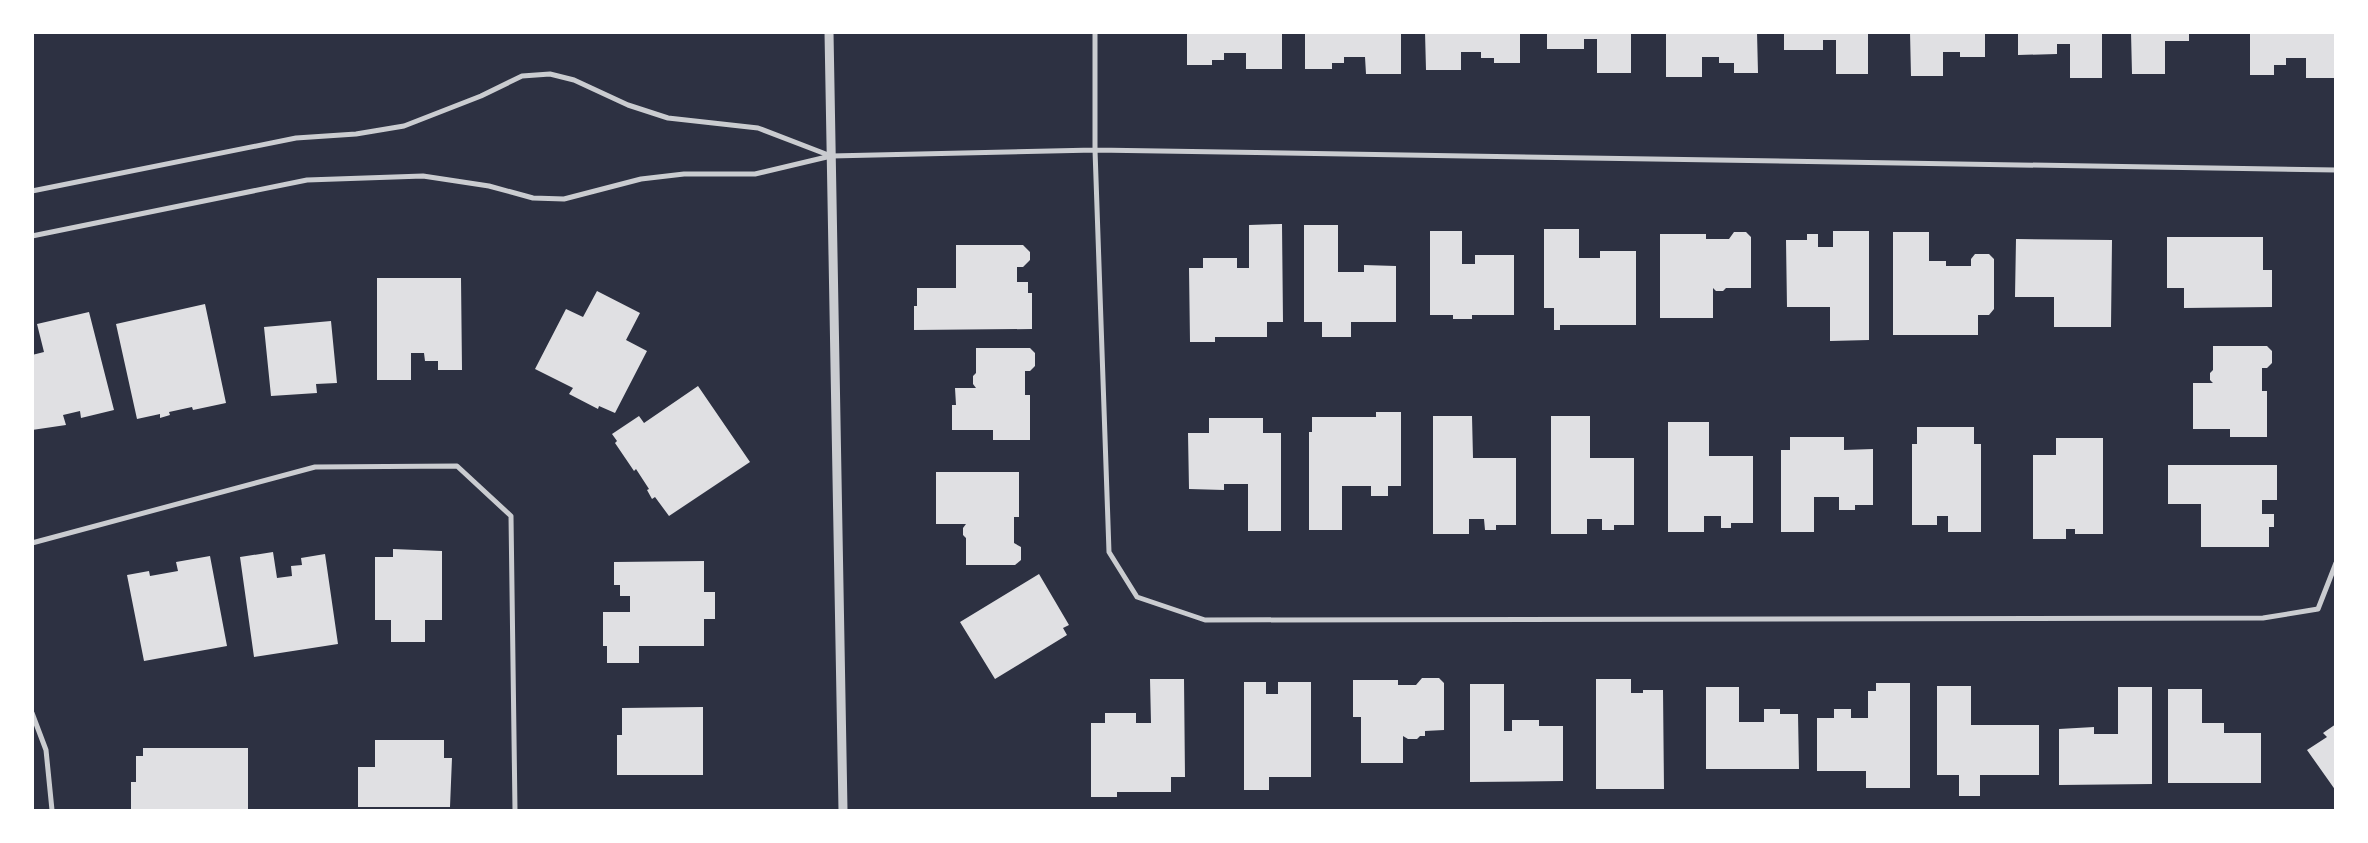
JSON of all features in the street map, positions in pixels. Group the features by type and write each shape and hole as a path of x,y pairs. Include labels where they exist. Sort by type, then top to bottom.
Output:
{"street":[{"path":"829,32 844,810"},
{"path":"1095,32 1095,150 1109,552 1137,597 1205,620 2264,618 2318,609 2336,563"},
{"path":"32,191 296,138 356,134 404,126 456,106 522,76 550,74 574,80 628,105 668,118 758,128 831,156"},
{"path":"32,236 307,180 422,176 490,186 533,198 564,199 641,179 684,174 754,174 831,156 1095,150 2336,170"},
{"path":"32,543 315,467 457,466 511,516 515,810"},
{"path":"32,713 46,750 52,810"}],"building":[{"path":"1187,32 1282,32 1282,69 1246,69 1246,53 1224,53 1224,60 1212,60 1212,65 1187,65"},
{"path":"1305,32 1401,32 1401,74 1366,74 1365,57 1344,57 1344,63 1332,63 1332,69 1305,69"},
{"path":"1425,32 1520,32 1520,63 1494,63 1494,58 1481,58 1481,52 1461,52 1461,70 1426,70"},
{"path":"1547,32 1631,32 1631,73 1597,73 1597,39 1584,39 1584,49 1547,49"},
{"path":"1666,32 1757,32 1758,73 1734,73 1734,63 1719,63 1719,57 1702,57 1702,77 1666,77"},
{"path":"1784,32 1868,32 1868,74 1836,74 1836,40 1823,40 1823,50 1784,50"},
{"path":"1910,32 1985,32 1985,57 1960,57 1960,52 1943,52 1943,76 1911,76"},
{"path":"2018,32 2102,32 2102,78 2070,78 2070,44 2057,44 2057,54 2018,55"},
{"path":"2131,32 2189,32 2189,41 2165,41 2165,74 2132,74"},
{"path":"2250,32 2336,32 2336,78 2306,78 2306,58 2286,58 2286,65 2274,65 2274,75 2250,75"},
{"path":"1282,224 1283,322 1267,322 1267,337 1215,337 1215,342 1190,342 1189,268 1203,268 1203,258 1237,258 1237,268 1249,268 1249,225"},
{"path":"1304,225 1338,225 1338,272 1364,272 1364,265 1396,266 1396,322 1351,322 1351,337 1322,337 1322,322 1304,322"},
{"path":"1544,229 1579,229 1579,258 1600,258 1600,251 1636,251 1636,325 1560,325 1560,330 1554,330 1554,308 1544,308"},
{"path":"1430,231 1462,231 1462,264 1475,264 1475,255 1514,255 1514,315 1472,315 1472,319 1453,319 1453,315 1430,315"},
{"path":"1833,231 1869,231 1869,340 1830,341 1830,307 1787,307 1786,240 1807,240 1807,234 1818,234 1818,247 1833,247"},
{"path":"1734,232 1746,232 1751,237 1751,288 1726,288 1723,291 1716,291 1713,288 1713,318 1660,318 1660,234 1706,234 1706,239 1729,239"},
{"path":"1893,232 1929,232 1929,261 1946,261 1946,266 1971,266 1971,259 1975,254 1989,254 1994,259 1994,309 1989,315 1978,315 1978,335 1893,335"},
{"path":"2167,237 2263,237 2263,270 2272,270 2272,307 2184,308 2184,288 2167,288"},
{"path":"2016,239 2112,240 2111,327 2054,327 2054,297 2015,297"},
{"path":"956,245 1023,245 1030,252 1030,260 1023,267 1017,267 1017,282 1028,282 1028,293 1032,293 1032,329 914,330 914,306 917,306 917,288 956,288"},
{"path":"377,278 461,278 462,370 438,370 438,361 425,361 424,353 411,353 411,380 377,380"},
{"path":"597,291 640,313 626,340 647,351 615,413 599,406 598,409 569,394 573,388 535,369 566,309 583,317"},
{"path":"205,304 226,403 193,410 192,407 169,412 170,415 160,418 160,414 137,419 116,324"},
{"path":"89,312 114,410 81,418 80,411 63,415 66,425 32,430 32,355 44,352 37,324"},
{"path":"331,321 337,383 316,384 317,393 271,396 264,327"},
{"path":"2213,346 2267,346 2272,351 2272,363 2267,368 2262,368 2262,391 2267,391 2267,437 2230,437 2230,429 2193,429 2193,383 2213,383 2210,380 2210,373 2213,370"},
{"path":"976,348 1030,348 1035,353 1035,366 1030,371 1025,371 1025,395 1030,395 1030,440 993,440 993,430 952,430 952,405 956,405 955,388 976,388 973,384 973,376 976,373"},
{"path":"698,386 750,462 669,516 655,497 652,499 647,490 649,489 615,443 617,441 612,434 639,416 644,423"},
{"path":"1376,412 1401,412 1401,486 1388,486 1388,496 1371,496 1371,486 1342,486 1342,530 1309,530 1309,432 1312,432 1312,417 1376,417"},
{"path":"1433,416 1472,416 1473,458 1516,458 1516,525 1496,525 1496,530 1485,530 1484,519 1469,519 1469,534 1433,534"},
{"path":"1551,416 1590,416 1590,458 1634,458 1634,525 1614,525 1614,530 1602,530 1602,519 1587,519 1587,534 1551,534"},
{"path":"1209,418 1263,418 1263,433 1281,433 1281,531 1248,531 1248,484 1224,484 1224,490 1189,489 1188,433 1209,433"},
{"path":"1668,422 1709,422 1709,456 1753,456 1753,523 1731,523 1731,528 1721,528 1721,516 1704,516 1704,532 1668,532"},
{"path":"1917,427 1974,427 1974,444 1981,444 1981,532 1948,532 1948,516 1937,516 1937,525 1912,525 1912,444 1917,444"},
{"path":"1790,437 1844,437 1844,450 1873,449 1873,505 1855,505 1855,510 1839,510 1839,497 1814,497 1814,532 1781,532 1781,450 1790,450"},
{"path":"2056,438 2103,438 2103,534 2075,534 2075,529 2066,529 2066,539 2033,539 2033,455 2056,455"},
{"path":"2168,465 2277,465 2277,500 2262,500 2262,514 2274,514 2274,527 2269,527 2269,547 2201,547 2201,504 2168,504"},
{"path":"936,472 1019,472 1019,517 1014,517 1014,543 1021,547 1021,560 1015,565 966,565 966,538 963,535 963,528 966,524 936,524"},
{"path":"393,549 442,551 442,620 425,620 425,642 391,642 391,620 375,620 375,557 393,557"},
{"path":"273,552 277,578 292,576 291,566 302,565 301,558 325,554 338,644 254,657 240,557"},
{"path":"210,556 227,646 144,661 127,575 149,571 150,576 178,571 176,562"},
{"path":"704,561 704,592 715,592 715,619 704,619 704,646 639,646 639,663 607,663 607,646 603,646 603,612 630,612 630,596 620,596 620,585 614,585 614,562"},
{"path":"1039,574 1069,625 1063,628 1067,635 995,679 960,622"},
{"path":"1422,678 1439,678 1444,683 1444,730 1425,731 1425,736 1420,736 1417,739 1408,739 1403,736 1403,763 1361,763 1361,717 1353,717 1353,680 1398,680 1398,685 1416,685"},
{"path":"1150,679 1184,679 1185,777 1171,777 1171,792 1117,792 1117,797 1091,797 1091,723 1105,723 1105,713 1136,713 1136,723 1151,723"},
{"path":"1596,679 1631,679 1631,693 1643,693 1643,690 1663,690 1664,789 1596,789"},
{"path":"1244,682 1266,682 1266,694 1278,694 1278,682 1311,682 1311,777 1269,777 1269,790 1244,790"},
{"path":"1876,683 1910,683 1910,788 1866,788 1866,771 1817,771 1817,718 1834,718 1834,709 1851,709 1851,718 1868,718 1868,691 1876,691"},
{"path":"1470,684 1504,684 1504,731 1512,731 1512,720 1539,720 1539,726 1563,726 1563,781 1470,782"},
{"path":"1937,686 1971,686 1971,725 2039,725 2039,775 1980,775 1980,796 1959,796 1959,775 1937,775"},
{"path":"1706,687 1739,687 1739,722 1764,722 1764,709 1780,709 1780,714 1798,714 1799,769 1706,769"},
{"path":"2118,687 2152,687 2152,784 2059,785 2059,729 2094,727 2094,734 2118,734"},
{"path":"2168,689 2202,689 2202,723 2224,723 2224,733 2261,733 2261,783 2168,783"},
{"path":"703,707 703,775 617,775 617,735 622,735 622,708"},
{"path":"2336,724 2336,791 2307,750 2327,737 2323,733"},
{"path":"375,740 444,740 444,758 452,758 450,807 358,807 358,767 375,767"},
{"path":"143,748 248,748 248,810 131,810 131,782 136,782 136,756 143,756"}]}
